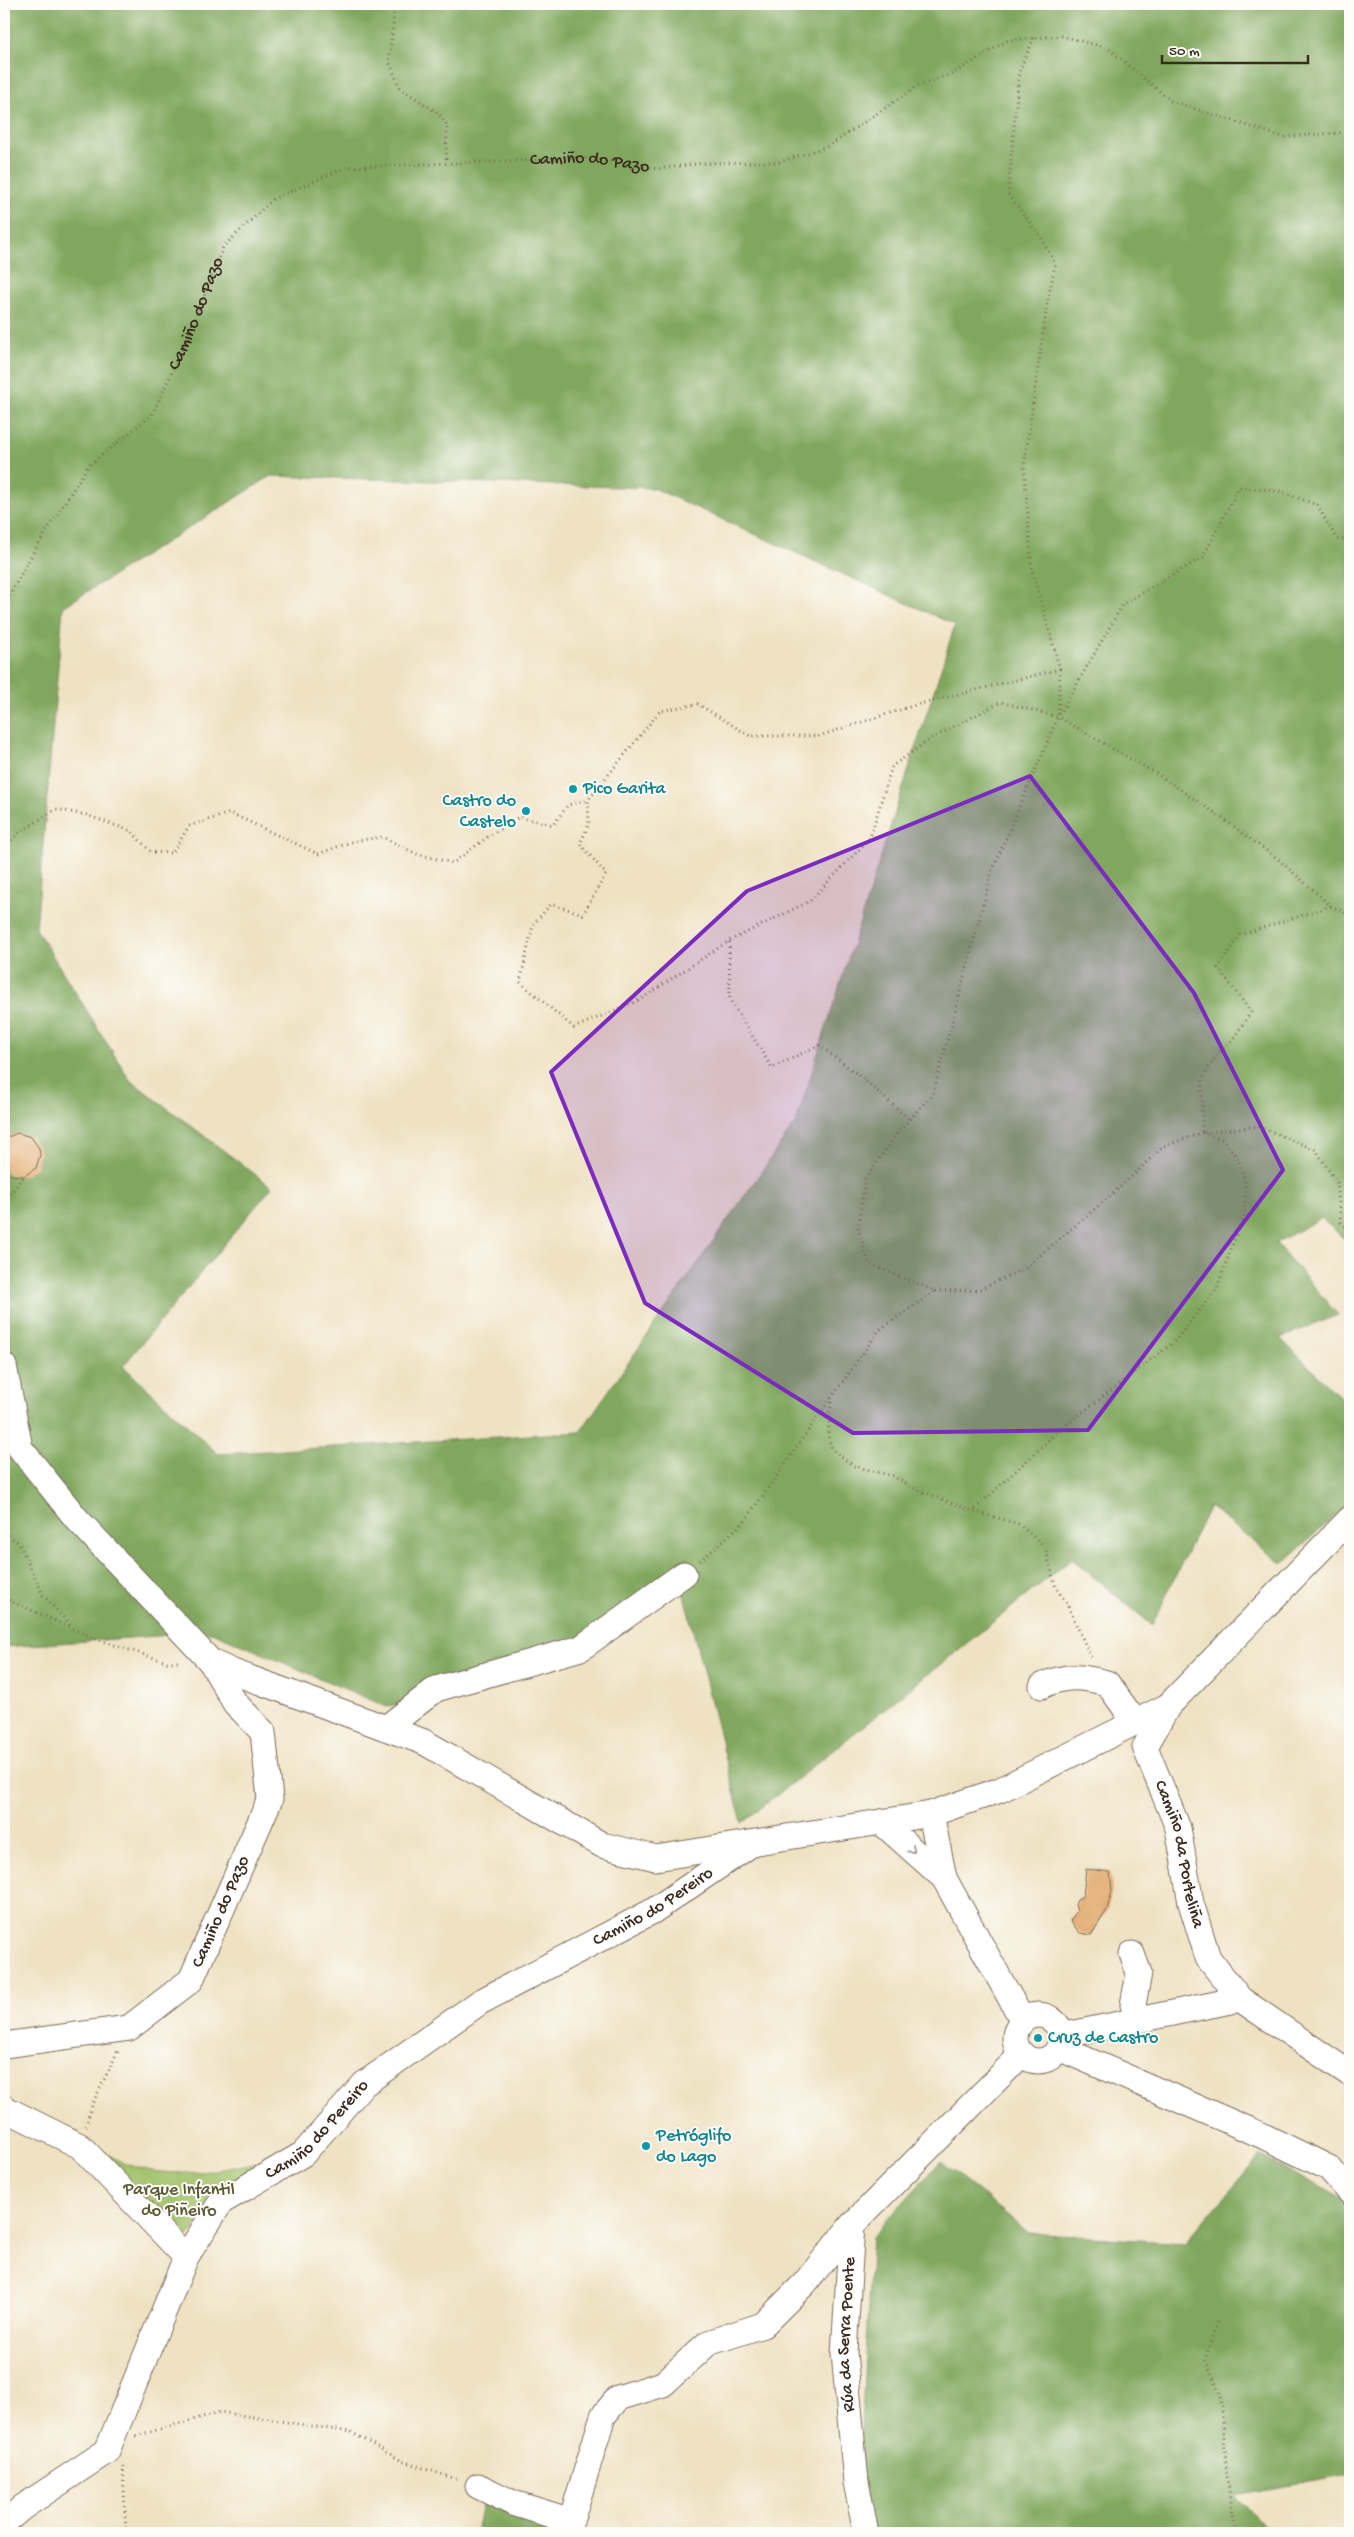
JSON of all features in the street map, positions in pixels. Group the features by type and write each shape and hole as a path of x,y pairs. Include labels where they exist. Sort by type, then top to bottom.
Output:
{"street":[{"path":"4,1366 20,1448 76,1518 211,1662 424,1742 602,1845 656,1858 931,1814 1000,1790 1168,1706 1350,1519"},
{"path":"386,1728 436,1689 582,1648 684,1574"},
{"name":"Camiño do Pazo","path":"130,2028 191,1980 270,1799 263,1732 235,1703 211,1662"},
{"path":"1042,1686 1055,1680 1080,1676 1107,1683 1121,1699 1136,1723"},
{"name":"Camiño da Porteliña","path":"1168,1706 1145,1747 1178,1828 1191,1903 1208,1958 1240,1998"},
{"path":"931,1814 944,1878 1023,2021"},
{"path":"881,1822 944,1878"},
{"name":"Camiño do Pereiro","path":"115,2455 186,2257 221,2202 303,2154 364,2084 480,2002 653,1911 751,1843"},
{"path":"1132,1954 1139,1973 1134,2005 1138,2020"},
{"path":"1060,2042 1138,2020 1240,1998 1350,2074"},
{"path":"1036,2015 1050,2018 1060,2028 1060,2042 1048,2059 1042,2061 1028,2058 1022,2054 1015,2041 1018,2027 1023,2021 1036,2015"},
{"path":"4,2045 130,2028"},
{"path":"1060,2042 1261,2134 1329,2168 1350,2192"},
{"name":"Rúa da Serra Poente","path":"478,2486 513,2503 571,2521 603,2416 618,2398 663,2384 708,2343 763,2325 804,2284 852,2225 1022,2054"},
{"path":"4,2108 80,2146 186,2257"},
{"name":"Rúa da Serra Poente","path":"852,2225 844,2353 856,2482 866,2533"},
{"path":"4,2523 23,2507 115,2455"}],"path":[{"path":"394,4 389,61 400,88 438,113 447,125 446,163"},
{"name":"Camiño do Pazo","path":"4,604 33,553 88,466 152,415 188,338 223,247 273,199 347,167 591,158 658,169 704,163 779,162 829,146 919,85 952,74 1008,40 1062,36 1108,48 1171,101 1283,137 1350,132"},
{"path":"1034,38 1019,72 1008,194 1041,237 1055,264 1024,466 1032,570 1060,669 1058,717"},
{"path":"1350,541 1337,539 1317,506 1279,491 1239,487 1203,557 1123,604 1058,717 992,871 933,1094 910,1120 865,1179 858,1229 869,1264 935,1291 978,1290 1025,1268 1116,1191 1164,1146 1202,1133 1258,1126 1316,1150 1337,1183 1341,1222 1350,1230"},
{"path":"4,847 19,833 56,808 86,815 131,831 151,852 172,853 189,826 230,813 318,854 354,841 382,837 417,854 453,863 489,836 519,818 553,825 568,805 588,800 660,711 698,704 750,736 819,736 912,706 1060,669"},
{"path":"588,800 589,824 580,844 606,874 583,914 551,904 533,925 520,982 574,1028 641,999 729,941 810,901 870,838 892,766 932,738 1001,702 1058,717 1157,774 1218,815 1279,860 1331,906 1350,915"},
{"path":"1202,1133 1202,1079 1216,1056 1232,1040 1251,1012 1218,968 1240,935 1331,906"},
{"path":"729,941 730,1000 772,1068 820,1045 910,1120"},
{"path":"973,1511 1057,1432 1175,1341 1217,1288 1244,1211 1245,1182 1238,1159 1223,1139 1202,1133"},
{"path":"4,1202 24,1176"},
{"path":"684,1574 744,1522 831,1401 879,1330 935,1291"},
{"path":"831,1401 828,1435 832,1449 854,1466 893,1476 913,1488 973,1511 1019,1524 1045,1547 1056,1588 1066,1602 1088,1652 1107,1683"},
{"path":"4,1533 19,1543 43,1595 75,1630"},
{"path":"4,1598 75,1630 167,1662 211,1662"},
{"path":"80,2146 92,2106 130,2028"},
{"path":"1217,2322 1205,2359 1221,2396 1227,2478 1236,2533"},
{"path":"126,2533 115,2455 122,2440 220,2412 351,2432 402,2461 478,2486"}],"highlighted area":[{"path":"1030,776 1194,993 1283,1170 1088,1430 853,1433 645,1303 551,1072 747,891"}],"green space":[{"path":"4,4 1350,4 1350,1244 1321,1218 1276,1243 1338,1315 1280,1338 1350,1407 1350,1502 1282,1564 1209,1506 1152,1625 1072,1559 742,1823 677,1568 583,1640 387,1707 212,1632 4,1647","holes":["271,476 653,488 955,625 796,1122 580,1432 218,1454 123,1366 272,1187 130,1080 36,929 63,607"]},
{"name":"Parque Infantil do Piñeiro","path":"101,2149 119,2161 139,2168 160,2172 203,2172 267,2160 268,2164 233,2181 188,2237 178,2240 101,2156"},
{"path":"1260,2156 1350,2202 1350,2475 1234,2495 1272,2533 855,2533 872,2236 941,2161 1029,2233 1185,2243"},
{"path":"483,2502 564,2533 475,2533"}],"building":[{"path":"17,1133 31,1137 39,1148 40,1155 36,1168 24,1176 10,1175 4,1170 4,1139"},
{"path":"1086,1869 1110,1872 1112,1891 1107,1910 1091,1935 1080,1933 1070,1921 1077,1911 1075,1905 1077,1900 1083,1896"}],"place":[{"name":"Pico Garita","path":"573,789"},
{"name":"Castro do Castelo","path":"526,811"},
{"name":"Cruz de Castro","path":"1038,2038"},
{"name":"Petróglifo do Lago","path":"646,2146"}]}
